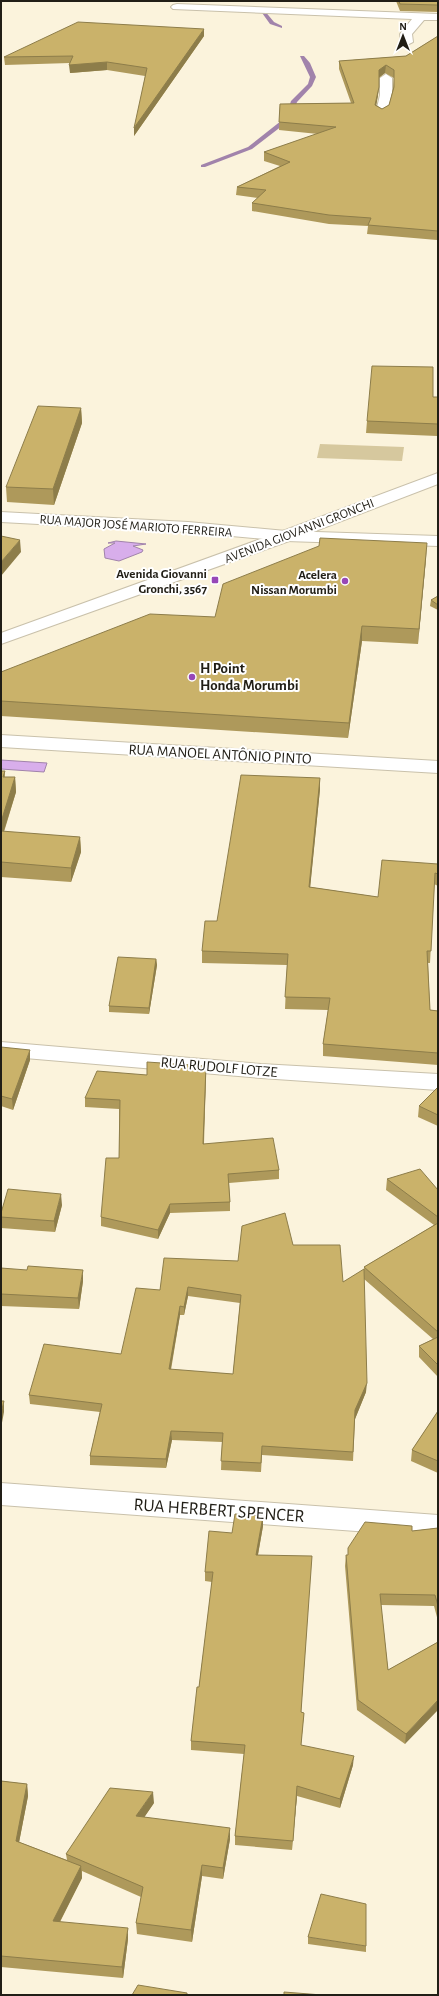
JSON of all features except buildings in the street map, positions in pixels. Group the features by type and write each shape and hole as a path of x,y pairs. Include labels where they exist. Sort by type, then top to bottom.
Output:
{"street":[{"path":"328,1 331,13"},
{"path":"177,7 438,17"},
{"path":"382,25 390,15"},
{"path":"407,42 406,34 421,16"},
{"path":"382,112 386,95 386,78"},
{"name":"AVENIDA GIOVANNI GRONCHI","path":"1,639 286,536 438,478"},
{"name":"RUA MAJOR JOSÉ MARIOTO FERREIRA","path":"1,517 188,528 286,536 438,541"},
{"name":"RUA MANOEL ANTÔNIO PINTO","path":"1,741 438,767"},
{"name":"RUA RUDOLF LOTZE","path":"1,1049 261,1071 438,1082"},
{"name":"RUA HERBERT SPENCER","path":"1,1494 438,1526"}],"shaded area":[{"path":"320,444 404,447 402,461 317,458"},
{"path":"116,541 146,544 133,546 143,550 142,552 119,561 105,558 104,549 115,543 108,543"},
{"path":"1,760 47,763 44,772 1,769"}],"waterway":[{"path":"262,11 272,23 280,27"},
{"path":"203,166 250,148 289,118 294,101 310,85 313,77 307,63 302,57"}],"place":[{"name":"Avenida Giovanni Gronchi, 3567","path":"215,580"},
{"name":"Acelera Nissan Morumbi","path":"345,581"},
{"name":"H Point Honda Morumbi","path":"192,677"}]}
